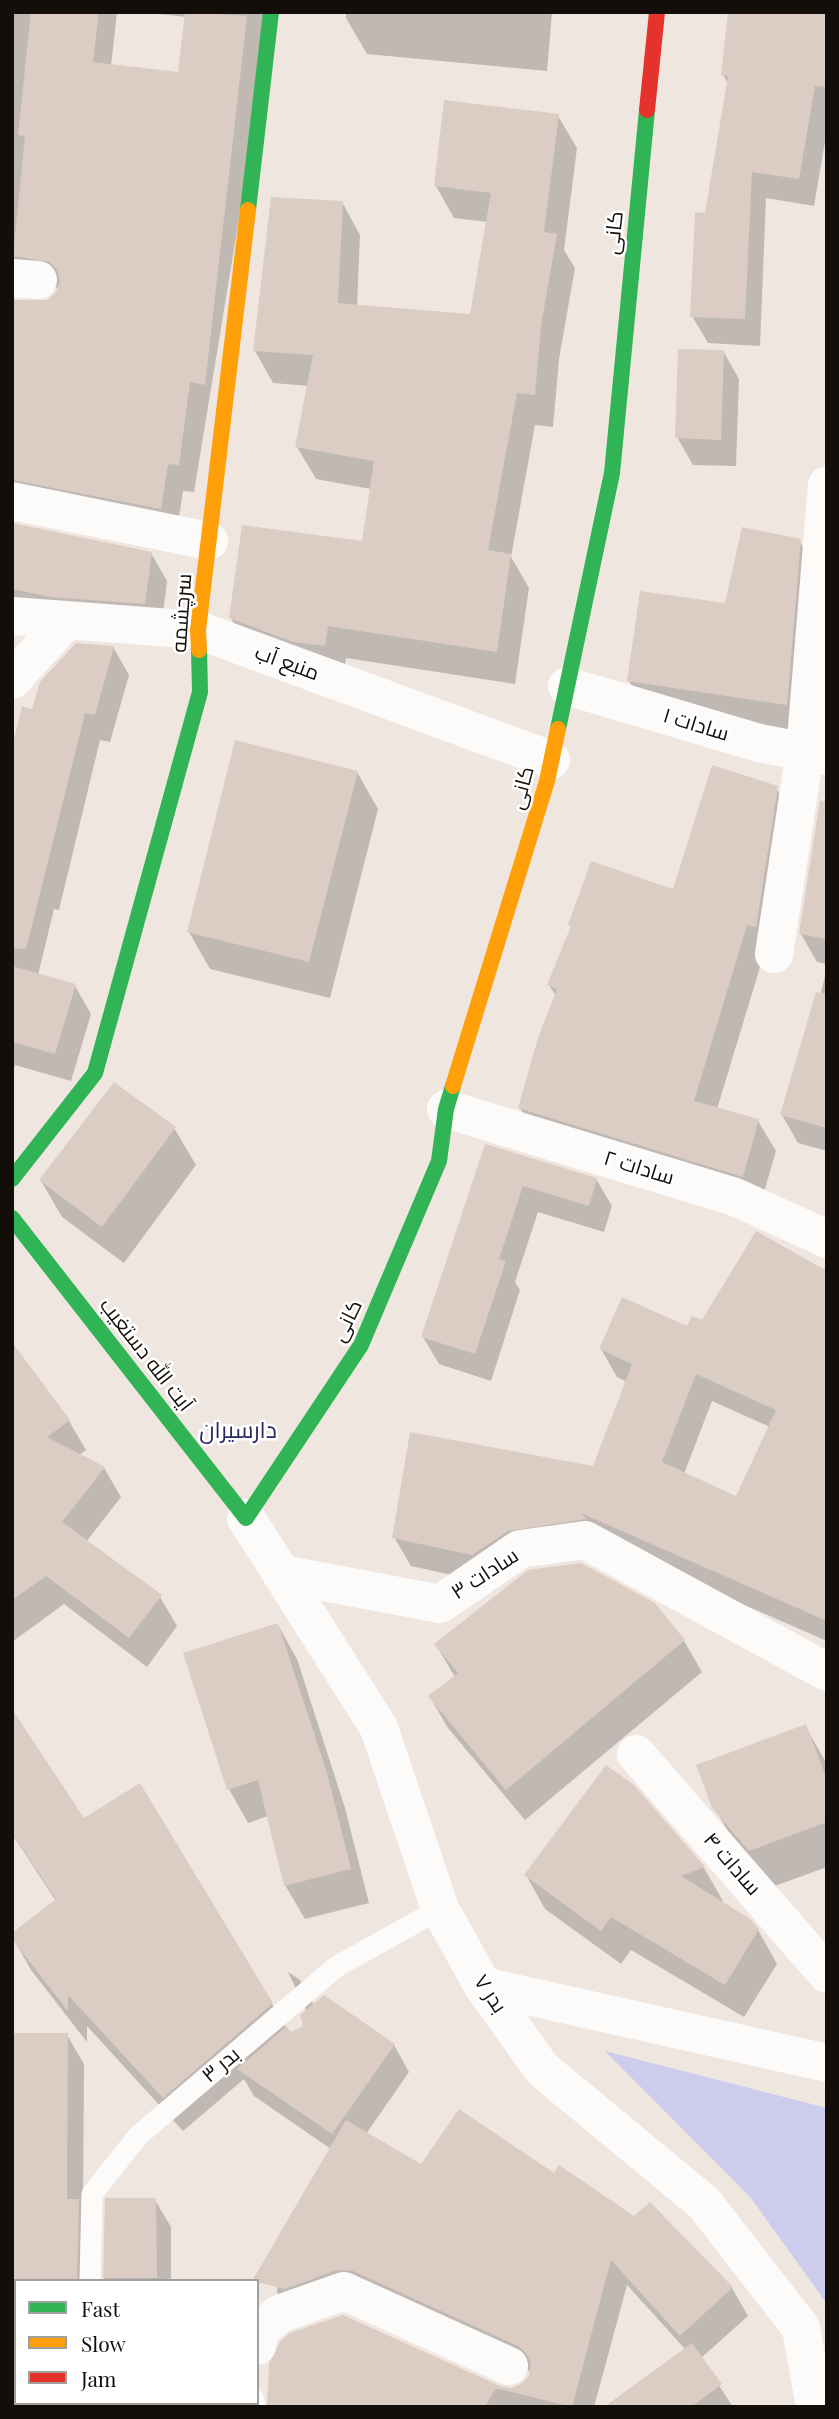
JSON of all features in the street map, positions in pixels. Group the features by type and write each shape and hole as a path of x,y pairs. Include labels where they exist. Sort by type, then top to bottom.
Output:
{"street":[{"name":"سرچشمه","path":"12,1178 95,1073 200,692 198,631 271,12"},
{"name":"کانی","path":"246,1518 361,1345 439,1161 446,1109 551,760 612,473 657,12"},
{"path":"774,954 816,754 827,485"},
{"path":"12,501 209,541"},
{"name":"منبع آب","path":"12,616 198,631 551,760"},
{"path":"12,680 66,621"},
{"name":"سادات ۱","path":"567,686 759,743 816,754"},
{"name":"سادات ۲","path":"446,1109 735,1197 827,1239"},
{"name":"آیت الله دستغیب","path":"12,1218 246,1518"},
{"name":"بدر ۷","path":"246,1518 379,1728 440,1909 483,1986 542,2068 704,2203 800,2328 815,2407"},
{"name":"سادات ۳","path":"282,1574 440,1604 520,1549 585,1540 827,1672"},
{"name":"سادات ۴","path":"636,1754 827,1974"},
{"path":"483,1986 827,2063"},
{"path":"259,2336 260,2331 279,2314 344,2291 509,2366"}],"lane":[{"name":"بدر ۳","path":"90,2279 92,2194 138,2136 336,1967 440,1909"}],"shaded area":[{"path":"605,2051 827,2108 827,2304 751,2198"}],"building":[{"path":"31,12 99,12 93,62 178,72 185,12 247,16 205,385 190,382 179,465 168,464 161,509 12,480 12,317 15,300 47,300 56,292 60,281 57,270 50,262 13,256 25,136 18,135"},
{"path":"728,12 827,12 827,87 815,86 799,179 752,172 745,319 690,317 695,212 705,213 728,76 721,75"},
{"path":"444,100 559,114 544,232 557,234 541,326 535,395 517,393 488,550 511,554 497,652 328,626 325,646 293,642 229,618 242,525 362,541 374,461 295,447 313,355 253,351 271,197 343,201 338,303 470,314 491,193 434,186"},
{"path":"678,349 724,350 721,440 675,438"},
{"path":"12,523 152,552 145,604 50,597 12,589"},
{"path":"742,527 801,539 787,705 627,681 640,591 725,603"},
{"path":"76,643 114,646 95,715 85,713 26,949 12,948 12,748 22,706 32,709 40,682"},
{"path":"235,740 358,771 309,962 187,932"},
{"path":"712,765 778,786 756,927 747,925 694,1101 759,1119 743,1177 518,1108 538,1038 557,989 547,985 571,926 568,925 591,861 673,889"},
{"path":"820,800 827,802 827,939 799,934"},
{"path":"12,966 76,984 55,1054 12,1042"},
{"path":"816,992 827,994 827,1128 780,1115"},
{"path":"114,1082 176,1127 102,1227 39,1180"},
{"path":"485,1144 597,1178 589,1206 523,1186 499,1259 506,1261 475,1354 421,1337"},
{"path":"756,1231 827,1271 827,1621 581,1513 586,1519 508,1531 472,1555 392,1538 410,1432 593,1466 632,1364 599,1349 622,1297 687,1326 692,1316 702,1320","holes":["696,1374 776,1410 736,1496 662,1462"]},
{"path":"12,1342 70,1420 47,1437 105,1467 62,1522 162,1595 129,1638 46,1576 12,1600"},
{"path":"581,1563 655,1603 685,1640 506,1790 428,1696 458,1673 434,1644 528,1570"},
{"path":"278,1623 327,1773 351,1869 284,1886 258,1780 227,1790 183,1653"},
{"path":"12,1709 84,1818 140,1783 273,2003 163,2098 68,1995 68,2011 12,1939 12,1933 56,1899 12,1833"},
{"path":"806,1724 827,1780 827,1822 749,1851 712,1808 696,1765"},
{"path":"606,1765 634,1785 705,1867 681,1876 749,1918 759,1929 725,1985 611,1917 601,1931 524,1875"},
{"path":"324,1995 395,2044 332,2134 237,2069 287,2026 291,2032 303,2026 300,2015"},
{"path":"12,2033 68,2033 67,2199 79,2199 77,2279 12,2281"},
{"path":"459,2109 554,2173 559,2165 634,2216 650,2202 733,2287 680,2336 611,2260 572,2407 496,2388 485,2407 267,2407 269,2363 280,2342 290,2333 343,2315 500,2386 512,2388 529,2376 531,2363 526,2353 518,2346 353,2271 337,2270 285,2289 253,2279 346,2120 421,2164"},
{"path":"105,2198 156,2198 157,2278 103,2278"},
{"path":"692,2343 722,2384 691,2407 604,2407"}],"traffic: fast":[{"path":"248,210 271,12"},
{"path":"558,729 612,473 647,110"},
{"path":"12,1179 95,1073 200,692 199,650"},
{"path":"12,1218 246,1518 361,1345 439,1161 446,1109 453,1086"}],"traffic: slow":[{"path":"199,650 198,630 248,210"},
{"path":"453,1086 547,781 558,729"}],"traffic: jam":[{"path":"647,110 657,12"}],"district":[{"name":"دارسیران","path":"238,1431"}]}
